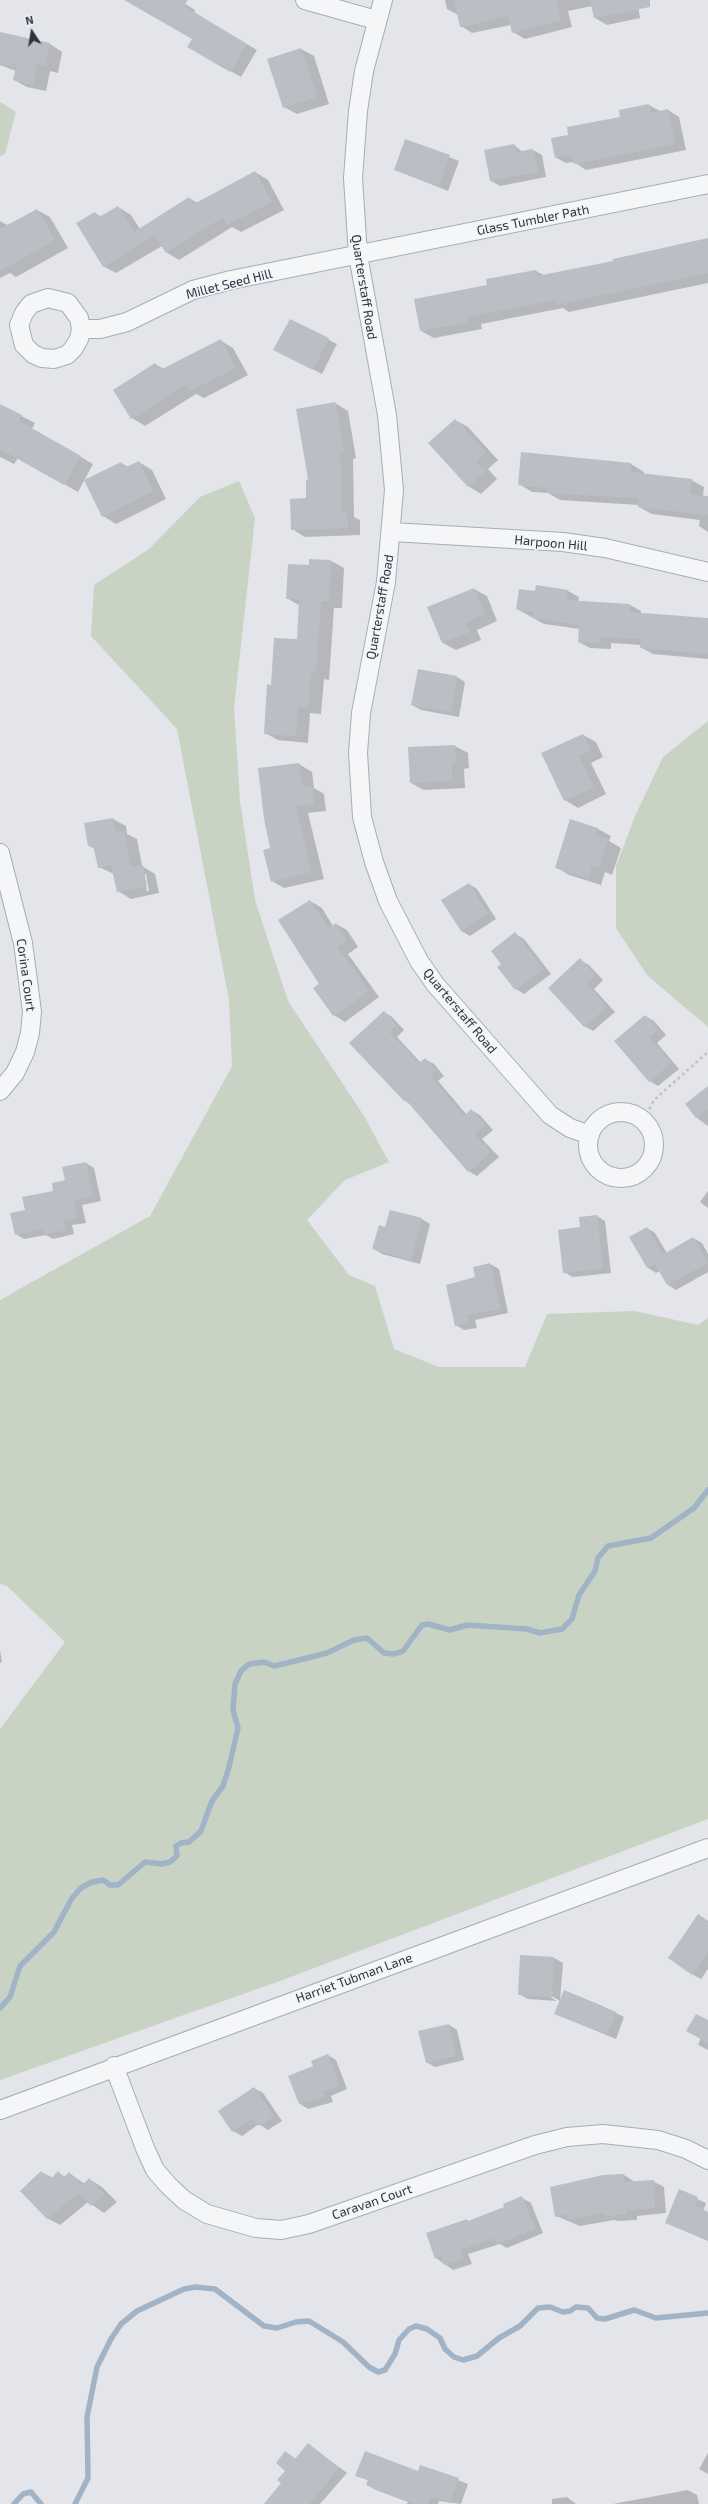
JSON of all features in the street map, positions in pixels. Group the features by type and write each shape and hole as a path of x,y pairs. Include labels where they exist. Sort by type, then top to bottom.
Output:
{"street":[{"path":"305,0 376,20"},
{"name":"Quarterstaff Road","path":"383,0 376,20 364,71 354,144 354,216 358,255 387,415 394,490 392,532 386,582 362,713 358,753 362,816 374,862 388,901 401,929 435,984 550,1115 570,1128 590,1135"},
{"name":"Glass Tumbler Path","path":"358,255 708,184"},
{"name":"Millet Seed Hill","path":"81,329 100,329 127,322 193,290 358,255"},
{"name":"Harpoon Hill","path":"392,532 563,542 605,548 708,572"},
{"name":"Corina Court","path":"0,853 23,943 32,1012 30,1033 25,1052 15,1073 0,1091"},
{"path":"623,1112 635,1114 644,1120 654,1138 654,1151 650,1162 643,1170 631,1176 618,1178 603,1172 595,1166 589,1150 590,1135 599,1120 609,1114 623,1112"},
{"name":"Harriet Tubman Lane","path":"0,2110 114,2066 708,1848"},
{"name":"Caravan Court","path":"114,2066 144,2148 156,2170 168,2185 184,2200 207,2214 256,2228 281,2230 308,2224 535,2145 567,2137 603,2134 658,2140 686,2149 708,2160"}],"path":[{"path":"644,1120 654,1100 708,1052"}],"green space":[{"path":"0,102 16,112 5,154 0,156"},
{"path":"239,481 255,518 234,708 240,801 255,900 288,1001 364,1116 389,1162 345,1180 307,1220 349,1275 375,1286 394,1349 439,1367 525,1367 547,1314 635,1311 698,1325 708,1318 708,1819 280,1981 0,2080 0,1729 65,1642 7,1586 0,1584 0,1300 150,1216 232,1066 229,1000 177,729 91,636 94,585 149,549 200,497"},
{"path":"708,721 708,1027 647,975 616,928 616,866 635,816 663,757"}],"building":[{"path":"124,0 188,0 184,6 247,44 230,72 187,47 192,39"},
{"path":"454,0 556,0 561,20 512,33 508,16 460,27"},
{"path":"590,0 650,0 650,7 594,18"},
{"path":"0,32 50,43 45,66 37,64 33,85 13,80 16,67 0,64"},
{"path":"301,48 317,97 283,108 267,59"},
{"path":"649,104 651,113 668,109 675,144 574,164 572,154 555,158 551,138 568,135 567,127 620,117 619,110"},
{"path":"405,139 450,155 439,186 394,170"},
{"path":"514,144 516,152 533,149 538,172 490,181 484,150"},
{"path":"255,171 272,202 227,225 223,217 166,253 155,235 103,267 76,223 95,212 99,217 118,206 134,232 189,197 194,204"},
{"path":"37,209 55,240 0,271 0,229"},
{"path":"708,238 708,273 555,305 555,300 468,317 469,322 420,331 414,299 487,285 486,279 536,270 537,276 613,261 613,259"},
{"path":"290,319 329,338 313,370 273,350"},
{"path":"221,339 236,368 190,391 187,384 131,419 113,390 155,363 160,370"},
{"path":"335,402 344,451 340,452 342,512 347,511 348,528 291,530 290,499 306,498 306,480 308,479 296,409"},
{"path":"0,404 22,415 19,421 81,456 64,485 0,449"},
{"path":"455,419 486,452 476,461 485,471 468,487 428,443"},
{"path":"521,452 631,463 631,472 692,479 690,494 708,496 708,515 638,507 639,498 546,493 547,488 518,485"},
{"path":"139,461 153,491 102,517 84,480 121,462 124,468"},
{"path":"309,559 331,560 329,601 321,601 316,673 311,673 308,708 298,707 296,736 264,734 267,684 271,685 274,638 297,639 299,600 286,599 288,564 309,565"},
{"path":"536,585 568,590 566,600 630,604 630,612 708,618 708,654 640,648 641,639 600,637 600,643 578,642 579,625 532,618 533,612 516,609 519,589 535,591"},
{"path":"474,588 485,614 465,623 469,632 442,643 427,607"},
{"path":"418,669 457,676 451,712 411,705"},
{"path":"583,734 591,750 579,756 594,787 564,801 541,753"},
{"path":"455,745 456,761 452,762 452,781 410,783 408,747"},
{"path":"299,763 302,786 312,786 314,804 296,806 311,872 271,882 263,850 270,848 264,819 258,768"},
{"path":"113,818 116,832 124,830 131,867 143,865 147,886 117,892 111,865 98,868 93,845 88,846 84,823"},
{"path":"570,819 598,828 596,835 608,839 599,868 592,866 588,878 555,868"},
{"path":"469,883 488,914 461,931 441,900"},
{"path":"310,900 328,928 336,923 347,941 337,947 369,991 333,1016 313,988 319,984 278,920"},
{"path":"515,932 543,969 515,990 497,967 501,964 491,951"},
{"path":"580,958 595,975 586,983 607,1007 584,1027 548,988"},
{"path":"384,1011 396,1025 389,1032 419,1063 425,1058 436,1071 430,1076 464,1116 471,1109 485,1125 474,1134 491,1152 468,1172 405,1099 404,1101 349,1043"},
{"path":"645,1015 658,1030 649,1037 671,1063 649,1082 614,1041"},
{"path":"708,1086 708,1109 696,1118 685,1104"},
{"path":"86,1162 93,1196 74,1200 77,1218 64,1220 66,1230 44,1234 43,1229 15,1235 10,1213 25,1210 22,1197 53,1191 52,1183 65,1180 62,1167"},
{"path":"390,1210 422,1218 411,1260 372,1249 379,1225 385,1227"},
{"path":"597,1215 603,1268 563,1273 558,1230 580,1227 579,1217"},
{"path":"647,1227 662,1255 693,1237 708,1263 667,1285 655,1264 647,1268 629,1237"},
{"path":"490,1263 500,1309 467,1315 469,1323 455,1326 446,1285 475,1277 473,1267"},
{"path":"698,1914 708,1921 708,1952 692,1975 668,1958"},
{"path":"520,1955 554,1957 552,1997 518,1995"},
{"path":"564,1990 616,2012 607,2034 554,2014"},
{"path":"696,2014 708,2020 708,2043 686,2031"},
{"path":"449,2024 456,2056 426,2063 418,2031"},
{"path":"328,2054 339,2085 323,2091 325,2097 299,2104 288,2076 313,2066 311,2061"},
{"path":"254,2087 274,2116 259,2126 253,2118 232,2132 218,2111"},
{"path":"41,2171 50,2180 58,2171 64,2177 69,2172 82,2186 89,2178 104,2194 91,2206 78,2193 47,2219 20,2191"},
{"path":"624,2174 624,2182 654,2180 655,2208 626,2210 626,2214 606,2216 605,2213 568,2220 567,2214 555,2217 550,2187 603,2175"},
{"path":"679,2189 698,2197 695,2206 708,2212 708,2240 665,2223"},
{"path":"522,2196 535,2229 497,2244 495,2238 460,2250 463,2259 444,2265 441,2256 435,2259 426,2233 467,2219 468,2221 504,2207 503,2204"},
{"path":"308,2443 339,2468 309,2504 264,2504 281,2483 277,2480 285,2471 276,2463 285,2451 295,2459"},
{"path":"365,2451 418,2471 420,2465 459,2478 450,2503 430,2497 428,2504 415,2504 366,2485 368,2480 355,2476"}],"waterway":[{"path":"0,2008 10,1997 20,1966 54,1932 72,1898 81,1888 92,1882 103,1880 110,1885 118,1885 145,1862 162,1864 170,1862 177,1856 176,1846 181,1843 189,1842 201,1831 212,1801 223,1786 229,1767 238,1728 233,1710 235,1684 241,1671 249,1664 264,1662 274,1666 327,1653 354,1640 367,1638 384,1653 394,1654 403,1651 422,1625 428,1624 450,1630 467,1625 527,1629 540,1633 562,1629 572,1619 579,1595 595,1571 598,1558 608,1546 651,1538 694,1508 708,1490"},
{"path":"75,2504 88,2478 87,2417 97,2367 111,2339 121,2324 137,2311 184,2289 196,2287 215,2289 264,2326 277,2328 296,2322 309,2321 343,2342 369,2367 378,2372 385,2370 395,2354 399,2340 409,2329 416,2326 427,2329 440,2338 445,2349 454,2357 463,2360 477,2356 499,2338 520,2326 538,2308 550,2307 563,2312 570,2311 576,2307 588,2308 597,2318 605,2319 634,2310 656,2318 708,2313"},
{"path":"14,2504 23,2494 31,2492 41,2504"}]}
